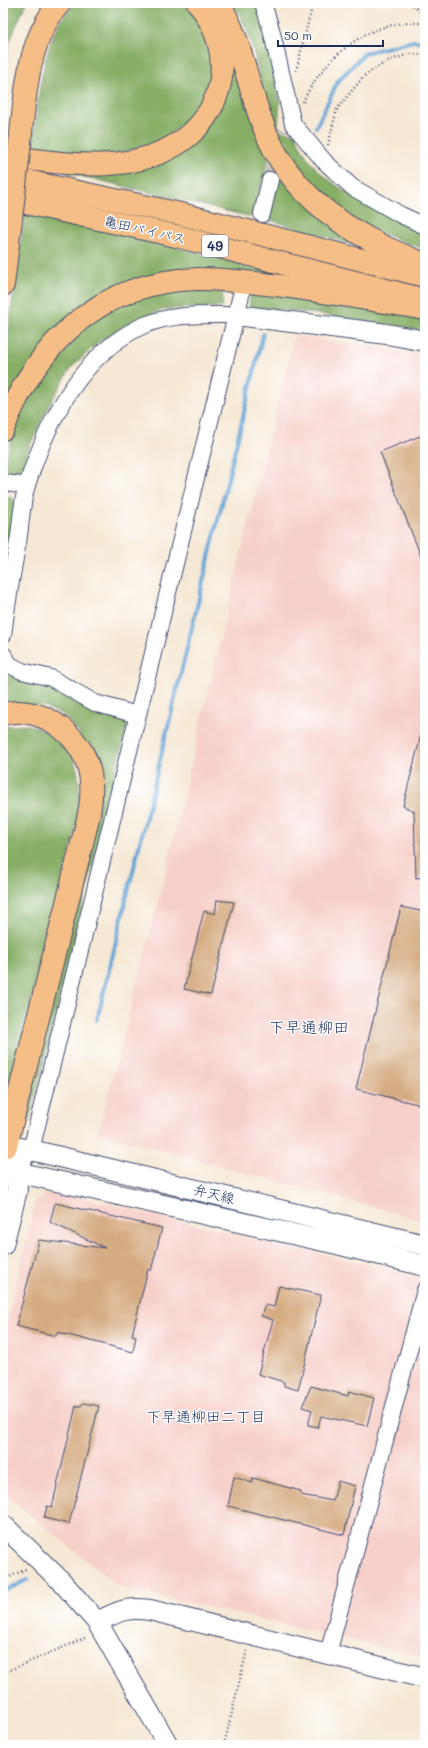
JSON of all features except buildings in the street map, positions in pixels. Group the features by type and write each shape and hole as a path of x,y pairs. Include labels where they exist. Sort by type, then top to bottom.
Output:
{"highway":[{"path":"3,284 11,219 10,146 17,63 24,38 41,3"},
{"path":"3,175 25,96 35,50 48,18 60,3"},
{"path":"10,146 80,164 122,164 142,160 158,154 189,136 211,110 221,81 222,66 217,36 209,18 198,3"},
{"path":"219,3 234,32 258,111 270,143 284,168 299,187 327,213 353,231 372,242 425,264"},
{"name":"亀田バイパス","path":"3,175 181,214 425,276"},
{"name":"亀田バイパス","path":"3,198 176,236 425,300"},
{"path":"3,429 21,389 38,363 60,336 76,322 110,300 150,285 172,281 219,279 319,291 425,309"},
{"path":"3,714 31,714 44,718 65,731 83,752 91,782 91,798 82,842 5,1146"}],"street":[{"path":"263,3 271,29 288,104 288,127 352,187 401,215 425,226"},
{"path":"262,214 270,180"},
{"path":"9,1170 31,1150 241,295"},
{"path":"3,635 27,486 46,437 61,407 78,381 96,359 115,342 139,328 165,319 195,315 236,315 387,334 425,341"},
{"path":"6,483 27,486"},
{"path":"3,654 10,665 22,671 51,678 96,703 138,715"},
{"path":"3,1245 17,1190 9,1170 5,1146"},
{"name":"弁天線","path":"5,1146 31,1150 425,1245"},
{"name":"弁天線","path":"9,1170 337,1244 425,1266"},
{"path":"328,1654 425,1290"},
{"path":"3,1525 39,1558 97,1622 168,1745"},
{"path":"97,1622 122,1610 132,1608 425,1678"}],"path":[{"path":"296,73 313,3"},
{"path":"410,3 425,16"},
{"path":"288,127 308,90 337,54 366,34 397,24 425,23"},
{"path":"324,161 337,109 364,76 387,61 410,54 425,55"},
{"path":"3,1580 26,1569 39,1558"},
{"path":"3,1673 87,1637 97,1622"},
{"path":"224,1745 251,1636"}],"shaded area":[{"path":"294,336 425,355 425,1221 98,1133 163,883"},
{"path":"52,1191 425,1278 425,1657 119,1587 3,1493 3,1341 35,1202"}],"green space":[{"path":"3,3 26,3 9,43 3,81"},
{"path":"77,3 187,4 203,26 212,52 212,84 199,111 161,141 119,153 92,155 34,147 33,136 40,88 47,55 58,25"},
{"path":"233,3 255,3 264,28 280,102 278,127 296,135 307,157 330,181 377,209 425,232 425,249 373,229 357,221 326,200 296,172 271,122 251,43"},
{"path":"231,54 269,160 251,217 65,172 176,153"},
{"path":"277,165 360,241 357,246 266,219"},
{"path":"25,210 288,275 287,280 126,283 3,406 3,372"},
{"path":"188,290 223,291 222,307 165,309 127,324 97,343 71,368 49,405 30,445 23,468 15,473 6,472 3,466 19,414 50,361 73,333 109,308 138,297"},
{"path":"251,291 425,318 425,331 315,314 249,307"},
{"path":"3,497 12,498 17,507 3,575"},
{"path":"3,673 31,683 50,686 88,709 128,722 28,1125 21,1122 100,800 79,733 64,715 43,706 3,704"},
{"path":"30,725 47,733 60,742 69,751 75,762 79,788 78,821 3,1108 3,726"}],"waterway":[{"path":"316,127 338,81 365,53 413,41 425,42"},
{"path":"97,1020 263,334"},
{"path":"3,1592 27,1580"}],"tunnel":[{"path":"270,180 282,130"},
{"path":"242,291 260,223"}],"district":[{"name":"下早通柳田","path":"309,1027"},
{"name":"下早通柳田二丁目","path":"206,1417"}]}
